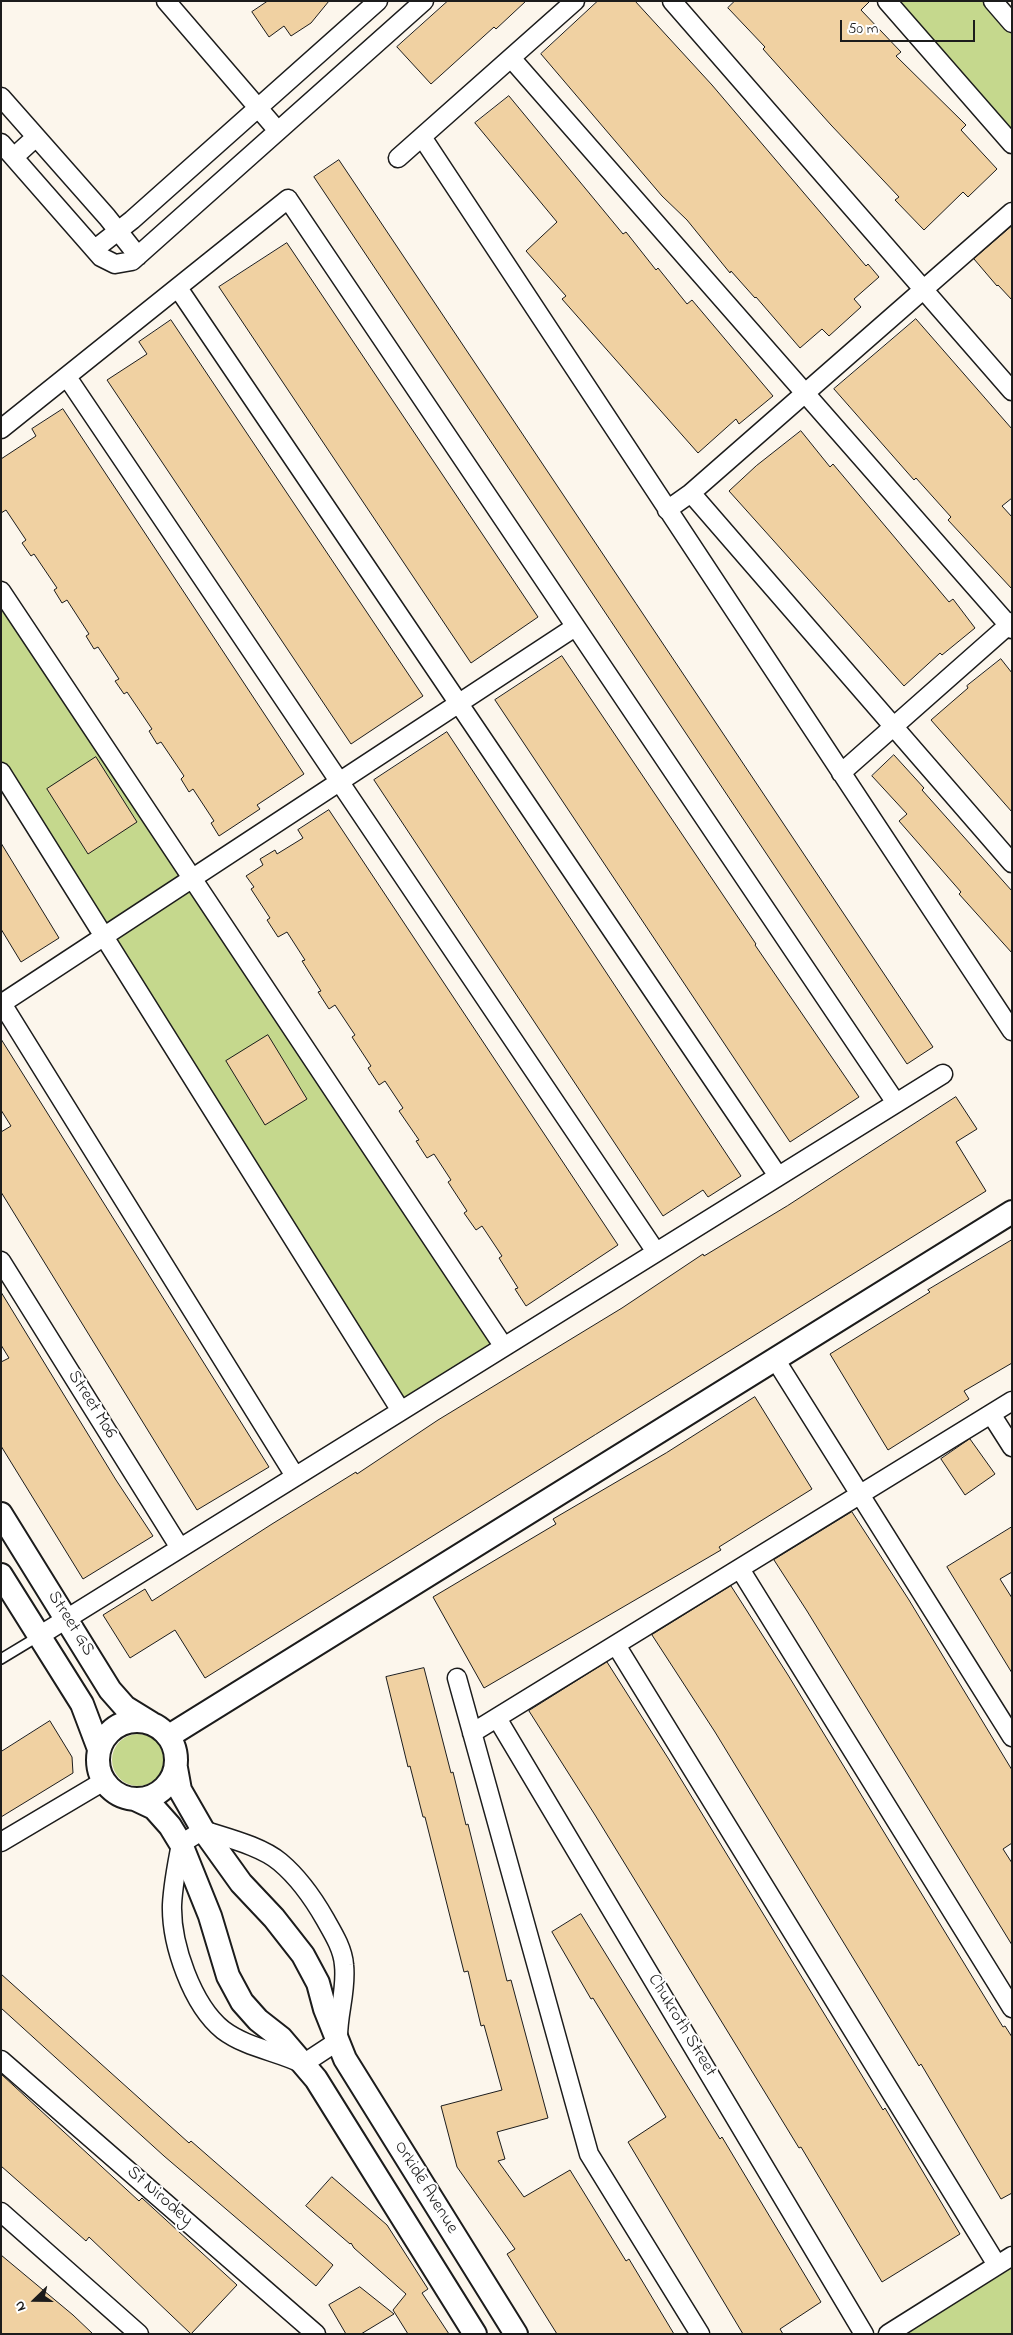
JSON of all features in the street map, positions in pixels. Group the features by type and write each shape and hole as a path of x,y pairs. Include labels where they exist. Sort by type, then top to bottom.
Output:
{"street":[{"path":"166,1 257,109 278,131"},
{"path":"95,249 118,231 378,1"},
{"path":"36,137 5,148 101,257 115,264 132,261 424,1"},
{"path":"398,158 574,1"},
{"path":"672,1 1012,391"},
{"path":"887,1 1012,144"},
{"path":"993,1 1012,23"},
{"path":"511,58 804,393 1011,625 841,773"},
{"path":"1,97 138,256"},
{"path":"422,137 1012,1032"},
{"path":"1,429 288,200 896,1103"},
{"path":"667,510 690,493 1012,212"},
{"path":"178,288 778,1176"},
{"path":"67,377 656,1252"},
{"path":"690,493 895,726 1012,863"},
{"path":"1,591 504,1346"},
{"path":"295,1476 2,1003 576,627"},
{"path":"1,772 401,1411"},
{"path":"39,1636 943,1074"},
{"path":"169,1736 1012,1212"},
{"name":"Street M06","path":"1,1262 180,1548"},
{"path":"775,1359 858,1495 1012,1737"},
{"path":"472,1733 1012,1401"},
{"path":"991,1414 1012,1447"},
{"name":"Street GS","path":"1,1514 110,1690 125,1707 151,1723"},
{"path":"740,1569 1012,2008"},
{"name":"Street GS","path":"1,1575 82,1704 99,1748"},
{"path":"616,1645 1004,2260 888,2334"},
{"path":"457,1678 589,2154 700,2334"},
{"name":"Chukroth Street","path":"497,1718 864,2334"},
{"path":"129,1721 151,1723 169,1736 177,1757 176,1768 172,1779 161,1791 146,1799 135,1800 117,1794 104,1781 98,1765 99,1748 109,1732 118,1725 129,1721"},
{"name":"Orkidē Avenue","path":"176,1768 180,1790 203,1830 241,1883 274,1918 303,1955 318,1983 345,2059 516,2334"},
{"path":"1,1842 104,1781"},
{"name":"Orkidē Avenue","path":"135,1800 154,1808 170,1826 181,1844 210,1916 228,1976 247,2008 258,2020 281,2038 316,2078 470,2325"},
{"path":"181,1844 203,1830"},
{"name":"Orkidē Avenue","path":"203,1830 242,1842 280,1861 310,1893 336,1937 344,1962 345,1990 337,2020 338,2041"},
{"name":"Orkidē Avenue","path":"181,1844 172,1906 178,1951 189,1982 202,2006 222,2029 255,2048 283,2054 303,2064"},
{"path":"303,2064 338,2041"},
{"name":"St Nirodey","path":"1,2060 316,2334"},
{"path":"1,2212 140,2334"},
{"path":"470,2325 493,2298"}],"lane":[{"path":"1,1659 39,1636"}],"green space":[{"path":"887,1 993,1 1012,23 1012,144"},
{"path":"1,591 504,1347 401,1411 1,772"},
{"path":"138,1734 148,1736 156,1742 162,1750 164,1760 162,1770 156,1778 148,1784 138,1786 128,1784 120,1778 114,1770 112,1760 114,1750 120,1742 128,1736"},
{"path":"1012,2256 1012,2334 888,2334"}],"building":[{"path":"268,1 329,1 311,23 291,36 284,26 269,37 252,12"},
{"path":"448,1 526,1 431,84 397,47"},
{"path":"598,1 635,1 712,85 866,266 868,264 879,277 854,299 861,307 829,336 822,329 800,348 756,297 731,271 730,273 687,220 662,196 541,54"},
{"path":"735,1 870,1 861,10 901,52 896,56 966,125 961,130 997,169 968,197 963,192 924,230 895,200 899,197 831,125 763,49 765,47 728,8"},
{"path":"509,96 623,234 626,232 656,270 658,268 687,304 692,300 773,396 739,424 736,419 698,453 562,299 566,296 526,251 557,222 475,123"},
{"path":"339,160 933,1047 907,1064 314,177"},
{"path":"1012,226 1012,300 974,259"},
{"path":"287,243 538,617 471,663 219,287"},
{"path":"916,319 1012,429 1012,498 1002,506 1012,517 1012,589 948,520 951,517 916,478 914,480 834,389"},
{"path":"171,320 423,696 351,744 107,380 147,354 139,342"},
{"path":"63,409 304,774 257,805 260,809 219,836 211,823 214,821 193,789 189,792 181,779 184,776 161,742 157,744 149,731 152,729 127,692 124,694 115,681 119,679 98,647 94,649 86,636 89,634 67,600 62,603 54,590 57,588 34,554 31,556 22,543 26,540 6,510 1,513 1,459 36,436 32,429"},
{"path":"801,431 830,467 833,464 949,602 953,599 975,628 942,655 940,653 904,686 729,491 756,466"},
{"path":"562,656 859,1097 790,1142 495,700"},
{"path":"1001,659 1012,673 1012,812 931,720 968,688 967,686"},
{"path":"447,732 741,1176 708,1197 703,1190 663,1216 374,780"},
{"path":"894,755 924,788 922,790 1012,891 1012,953 959,894 961,892 899,821 907,814 872,776"},
{"path":"96,757 137,822 88,854 47,789"},
{"path":"329,810 618,1245 526,1306 515,1289 518,1288 499,1258 502,1256 482,1226 476,1230 464,1213 467,1211 448,1182 451,1180 434,1154 427,1158 416,1141 419,1140 399,1111 403,1108 385,1081 379,1085 368,1068 371,1066 352,1037 355,1035 335,1005 329,1009 318,992 321,991 302,961 305,960 287,932 278,937 267,920 270,918 251,889 254,887 246,876 263,865 260,859 275,850 277,854 303,838 298,830"},
{"path":"1,843 59,938 21,962 1,929"},
{"path":"268,1035 307,1099 265,1125 226,1061"},
{"path":"1,1039 269,1467 197,1510 1,1192 1,1132 11,1126 1,1110"},
{"path":"956,1097 977,1129 956,1142 986,1191 205,1678 175,1630 130,1658 103,1615 145,1589 152,1601 272,1524 356,1472 357,1474 438,1420 622,1308 703,1254 704,1256 787,1206"},
{"path":"1012,1240 1012,1363 964,1391 969,1399 888,1450 830,1354 930,1292 928,1290"},
{"path":"1,1292 116,1480 153,1536 83,1579 1,1446 1,1362 9,1358 1,1345"},
{"path":"755,1397 812,1489 719,1547 721,1550 484,1688 433,1597 556,1524 553,1519 666,1453"},
{"path":"970,1439 995,1474 965,1495 941,1459"},
{"path":"852,1512 909,1600 1012,1770 1012,1843 1003,1849 1012,1863 1012,1945 774,1560"},
{"path":"1012,1527 1012,1572 1000,1579 1012,1598 1012,1673 947,1567"},
{"path":"731,1586 788,1675 1003,2027 1005,2026 1012,2037 1012,2193 1001,2199 921,2064 919,2066 715,1732 652,1635"},
{"path":"607,1662 668,1758 883,2110 885,2108 960,2234 882,2282 801,2147 799,2148 529,1711"},
{"path":"424,1668 451,1773 453,1772 466,1825 468,1824 507,1981 511,1980 548,2118 497,2132 505,2159 498,2161 524,2197 570,2170 626,2261 629,2259 674,2334 557,2334 507,2254 515,2249 457,2167 441,2106 502,2090 484,2025 481,2026 468,1971 464,1972 425,1817 423,1817 410,1766 408,1767 386,1677"},
{"path":"50,1721 72,1757 73,1773 1,1817 1,1752"},
{"path":"581,1914 720,2139 722,2137 821,2302 780,2329 783,2334 743,2334 628,2142 666,2117 593,1998 591,1999 552,1932"},
{"path":"1,1974 189,2143 191,2141 333,2265 316,2286 164,2156 1,2008"},
{"path":"1,2074 139,2201 142,2198 237,2285 191,2334 89,2237 86,2241 1,2166"},
{"path":"332,2177 387,2225 428,2289 422,2293 449,2334 408,2334 393,2310 406,2294 354,2248 351,2243 306,2206"},
{"path":"1,2255 73,2315 93,2334 1,2334"},
{"path":"360,2287 394,2314 361,2334 346,2334 329,2305"}]}
